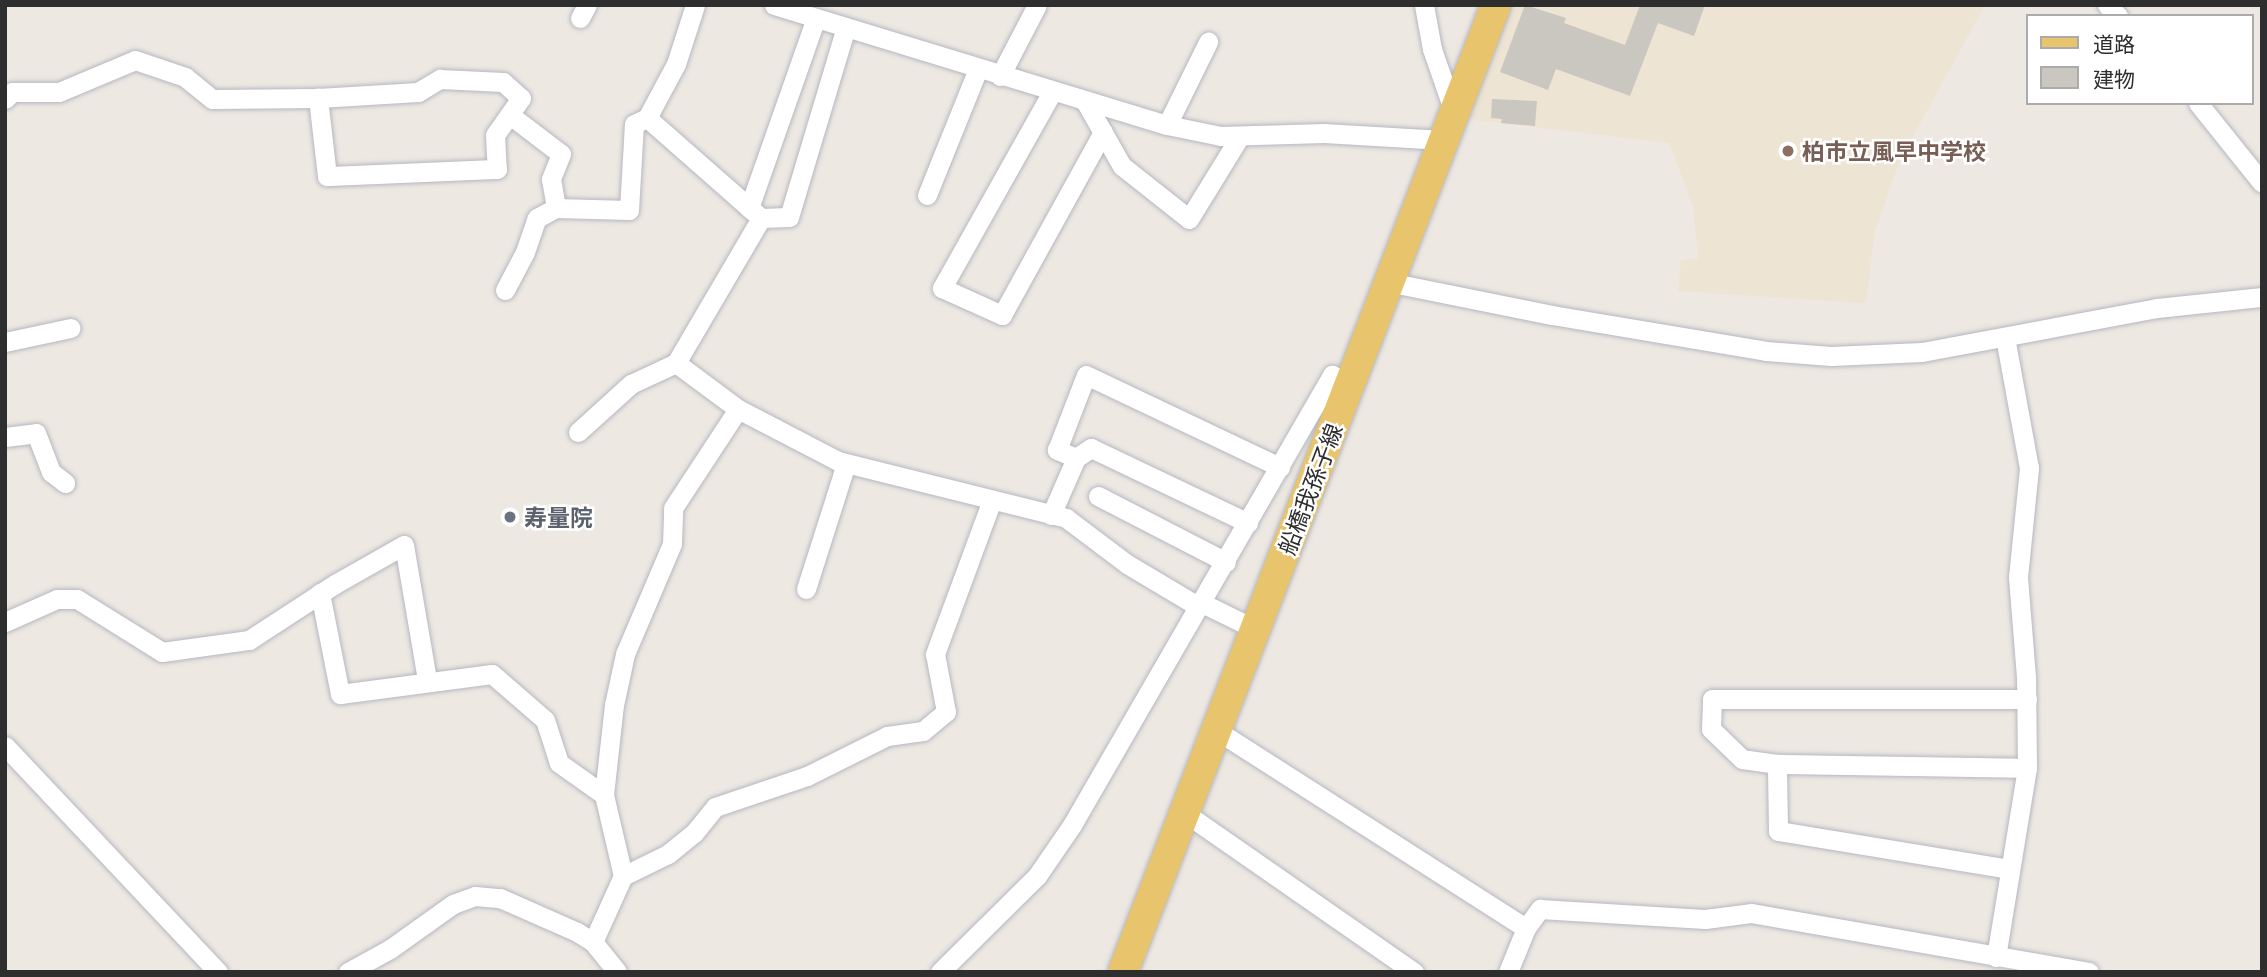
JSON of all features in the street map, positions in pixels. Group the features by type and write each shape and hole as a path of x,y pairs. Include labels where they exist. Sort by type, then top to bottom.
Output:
{"main road":[{"name":"船橋我孫子線","path":"1123,972 1496,5"}],"street":[{"path":"505,290 526,251 537,218 556,208 629,210 634,124 646,118 676,64 695,5"},
{"path":"774,5 1167,125 1240,136 1324,133 1443,140"},
{"path":"1000,76 1037,5"},
{"path":"1424,5 1433,50 1454,112"},
{"path":"578,432 631,384 676,363 755,213 816,18"},
{"path":"646,118 755,213 789,217 846,27"},
{"path":"1167,125 1208,41"},
{"path":"5,99 12,92 59,92 135,60 185,77 212,99 318,98 418,92 440,79 503,82 521,98 495,135 497,169 327,176 318,98"},
{"path":"927,195 978,69"},
{"path":"1052,92 942,288 1002,315 1103,132"},
{"path":"1085,101 1122,166 1189,219 1240,136"},
{"path":"2200,105 2262,183"},
{"path":"510,115 561,154 551,179 556,208"},
{"path":"1388,282 1552,315 1766,351 1830,356 1922,352 2157,308 2262,297"},
{"path":"5,342 71,328"},
{"path":"1996,957 2027,768 2027,699 2018,577 2029,468 2005,337"},
{"path":"676,363 738,409 797,442 846,464 1066,518 1127,564 1201,605 1255,629"},
{"path":"1076,458 1057,450 1086,375 1280,467"},
{"path":"940,972 1037,876 1072,825 1332,375 1350,382"},
{"path":"593,942 623,876 604,795 614,705 625,653 672,544 673,508 738,409"},
{"path":"5,437 36,433 51,472 65,483"},
{"path":"1051,514 1076,458 1091,448 1248,523"},
{"path":"806,589 846,464"},
{"path":"1098,496 1226,562"},
{"path":"623,876 668,854 694,834 715,807 807,776 887,736 923,731 946,712 935,654 992,500"},
{"path":"5,622 57,599 76,599 162,652 249,640 320,593 404,545 427,680"},
{"path":"320,593 340,694 427,680 492,674 545,720 559,763 604,795"},
{"path":"2027,699 1712,699 1712,729 1742,759 1777,764 2027,768"},
{"path":"1216,730 1526,928"},
{"path":"5,746 218,972"},
{"path":"1777,764 1778,831 2010,869"},
{"path":"1185,813 1414,972"},
{"path":"348,972 390,949 453,904 475,896 499,898 545,916 593,942 617,972"},
{"path":"1508,972 1526,928 1540,909 1705,919 1751,913 1815,922 2089,972"}],"shaded area":[{"name":"柏市立風早中学校","path":"1513,5 1985,5 1900,160 1875,231 1866,303 1678,291 1681,261 1698,258 1693,206 1669,143 1468,119"}],"building":[{"path":"1525,5 1566,18 1564,23 1625,45 1640,5 1705,5 1694,36 1658,23 1630,96 1556,69 1548,90 1500,72"},
{"path":"1492,99 1537,101 1535,126 1501,123 1502,119 1491,118"}],"place":[{"name":"柏市立風早中学校","path":"1788,151"},
{"name":"寿量院","path":"510,517"}]}
